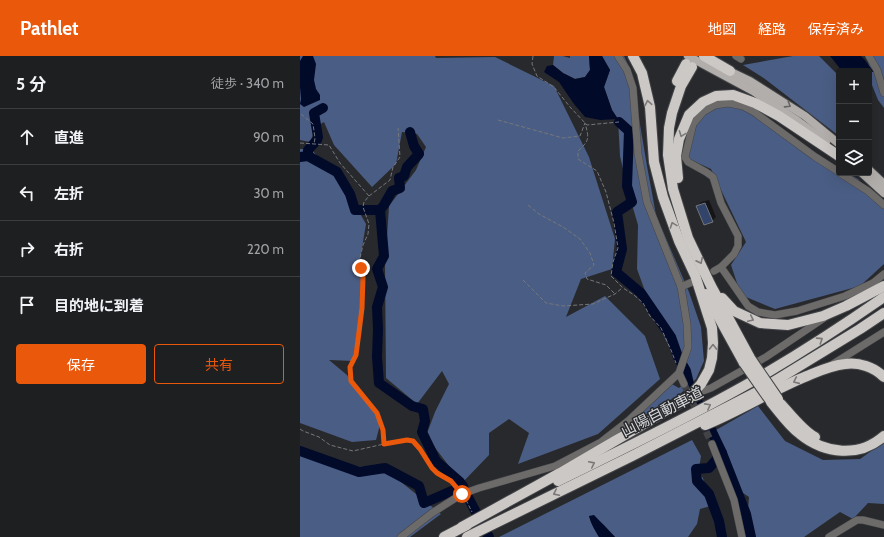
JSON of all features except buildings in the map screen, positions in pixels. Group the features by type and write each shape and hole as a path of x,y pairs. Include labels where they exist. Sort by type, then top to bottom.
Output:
{"highway":[{"path":"462,527 662,414 691,395 701,384 709,370 712,358 712,328 663,197 654,162 650,107 642,73 633,56"},
{"path":"704,56 730,71"},
{"path":"663,197 663,130 671,96 689,62"},
{"path":"689,62 672,113 669,128 668,155 673,189 688,238 747,360"},
{"path":"680,212 676,156 679,139 689,115 703,102 716,96 732,95 755,103 779,116 836,154"},
{"path":"694,279 784,418 799,434 817,445 845,451 867,447 884,436"},
{"path":"711,286 734,311 760,323 788,325 823,316 884,286"},
{"name":"山陽自動車道","path":"444,537 677,422 744,386 812,345 884,297"},
{"name":"山陽自動車道","path":"467,537 632,456 757,392 884,313"},
{"path":"632,456 720,419 793,382 827,368 846,363 862,364 879,372 884,377"},
{"path":"774,401 812,436 834,444 847,445 864,441 881,430 884,426"}],"main road":[{"path":"699,56 750,81 805,116 836,142"},
{"path":"689,62 753,91 795,119 836,150"},
{"path":"872,173 884,184"},
{"path":"865,176 884,193"}],"street":[{"path":"401,537 432,513 462,494 555,466 601,442 628,421 679,372 688,347 681,287 647,202 638,154 632,88 627,70 618,56"},
{"path":"869,56 877,70 884,93"},
{"path":"836,170 754,112 743,106 728,103 715,105 703,112 693,124 685,157 688,162 713,177 721,203 738,236 738,246 734,254 717,269 748,306 758,312 775,315 797,311 845,296 873,283 884,274"},
{"path":"845,176 868,191 884,205"},
{"path":"681,287 694,279"},
{"path":"691,395 711,388 766,357 834,311"},
{"path":"827,368 884,332"},
{"path":"679,372 684,384"},
{"path":"712,444 734,500 742,537"},
{"path":"829,537 857,520 884,525"}],"path":[{"path":"533,56 532,64 537,76 554,87 585,123 588,134 586,143 578,151 578,160 597,171 606,192 614,223 618,248 613,262 611,276 623,288 643,303 650,316 661,328 679,372"},
{"path":"302,114 313,124 315,138 314,144"},
{"path":"498,120 563,138 580,136 585,123"},
{"path":"585,123 587,125 619,122"},
{"path":"384,444 383,430 377,413 351,381 350,367 356,355 362,308 363,277 360,258 363,245 368,234 369,224 363,207 364,202 369,196 390,180 393,167 400,157 398,128"},
{"path":"300,143 329,145 340,163 369,196"},
{"path":"528,205 539,214 563,227 580,239 590,253 594,265 585,273 587,278 606,285 615,294"},
{"path":"523,280 546,303 563,306 593,304 615,294 623,288"},
{"path":"300,429 319,437 330,445 353,451 407,440 413,441 432,468 437,473 451,481 462,494 474,514"}],"shaded area":[{"path":"300,56 435,56 436,58 495,57 554,86 589,157 615,239 612,269 581,279 566,317 605,296 645,336 660,379 598,434 518,464 529,433 509,419 489,433 489,455 462,483 426,436 435,412 449,384 442,371 417,404 386,378 385,266 389,206 416,170 426,147 417,134 402,132 396,164 372,187 334,145 324,122 317,126 310,142 300,140"},
{"path":"303,56 313,56 316,64 314,80 316,89 320,95 320,100 304,107 300,104 300,61"},
{"path":"554,56 570,58 570,56 589,56 590,70 585,77 575,79 563,73 553,65"},
{"path":"589,56 602,56 610,70 604,87 612,110 618,119 600,120 585,117 559,82 544,72 547,66 553,65 563,73 575,79 585,77 590,70"},
{"path":"602,56 624,56 631,71 656,215 689,292 701,327 704,361 696,379 680,394 622,429 670,383 679,388 691,377 682,353 673,355 653,313 637,269 638,225 620,156 618,119 612,110 604,87 610,70"},
{"path":"793,56 819,56 836,73 836,134 765,79 743,65"},
{"path":"830,56 861,56 871,68 840,68"},
{"path":"868,56 884,56 884,108 878,100 872,85 872,68 869,68"},
{"path":"718,104 737,106 836,166 836,176 852,176 858,179 884,208 884,264 860,286 775,309 741,295 731,265 746,242 711,169 689,159 689,134 698,119"},
{"path":"300,149 311,149 346,189 366,224 360,260 365,277 353,361 329,360 347,375 381,421 376,440 352,442 300,423"},
{"path":"758,406 785,441 823,460 860,459 884,442 884,504 868,503 853,519 840,512 804,537 754,537 748,509 749,497 740,491 716,430"},
{"path":"692,440 701,456 699,469 714,505 700,509 697,524 688,537 615,537 598,520 589,516 599,537 499,537"},
{"path":"300,453 349,467 381,466 441,514 410,537 300,537"},
{"path":"594,515 615,537 599,537 589,516"}],"waterway":[{"path":"308,156 308,150 318,137 314,113 323,108"},
{"path":"619,122 629,131 627,186 632,202 617,212 622,249 616,272 641,293 671,337 678,357 686,371 689,384 722,453 746,514 751,537"},
{"path":"380,210 392,191 400,188 399,178 404,176 407,167 419,154 414,146 410,132"},
{"path":"300,157 308,156 337,172 350,194 355,210 380,210 384,256 377,269 383,287 377,307 377,357 379,383 412,406 423,409 425,421 422,432 436,461 460,482 489,537"},
{"path":"300,451 359,472 385,468 419,486 424,503 463,486"},
{"path":"722,453 709,468 696,469 697,481 709,494 719,521 722,537"}],"tunnel":[{"path":"684,384 712,444"}],"route":[{"path":"361,268 363,277 362,308 356,355 350,367 351,381 377,413 383,430 384,444 407,440 413,441 432,468 437,473 451,481 462,494"}]}
